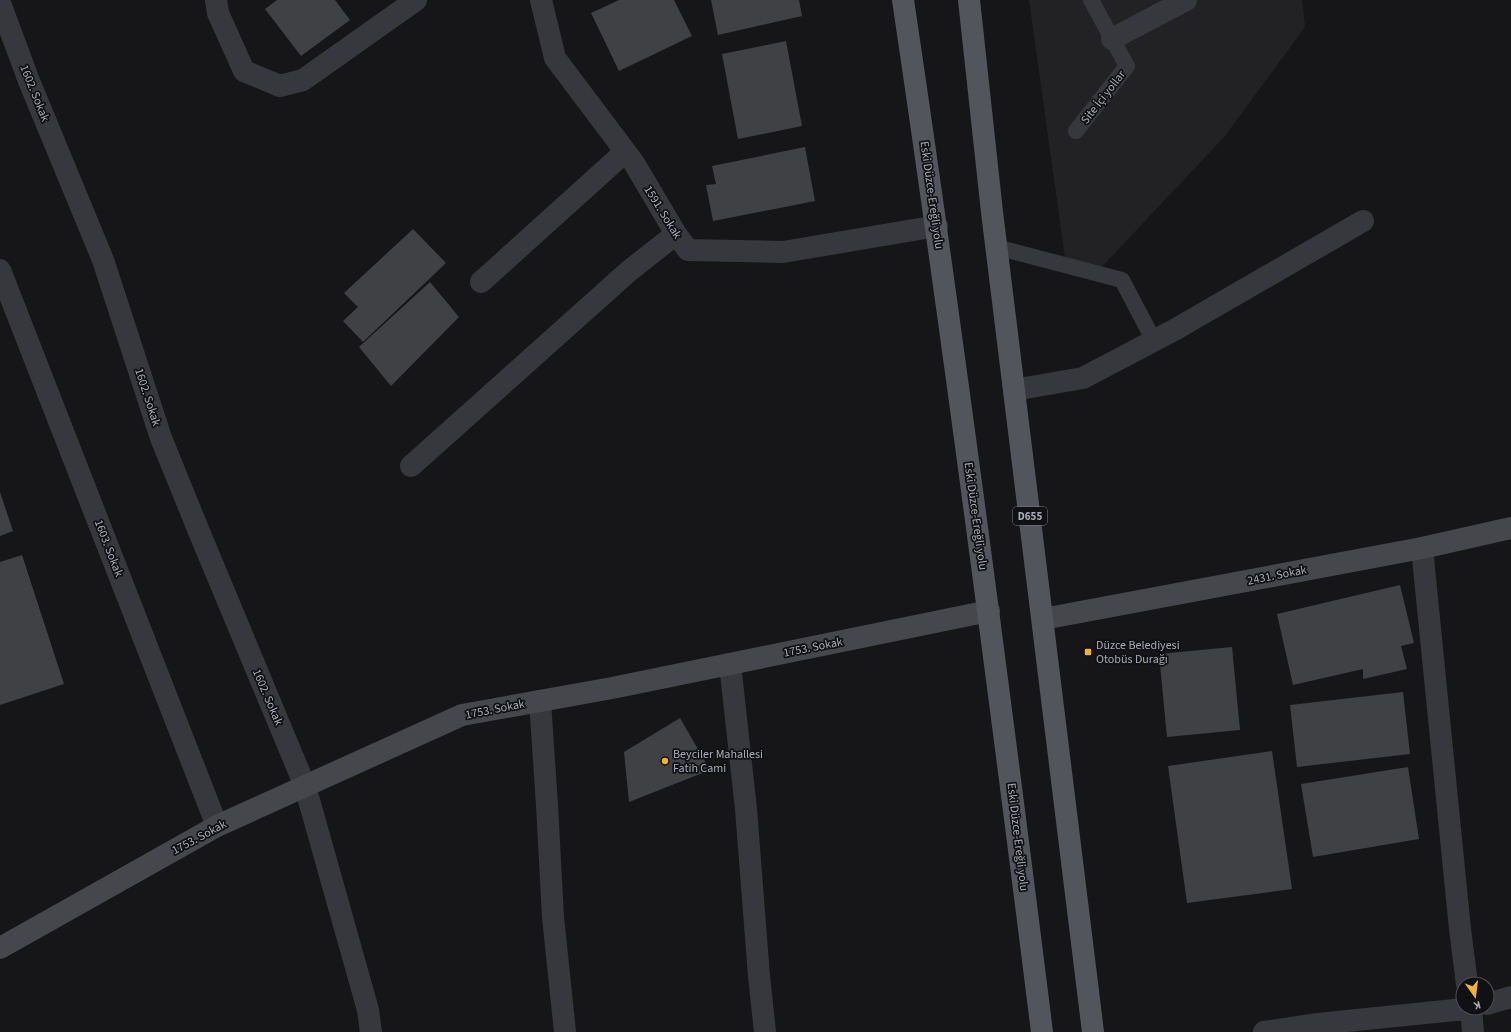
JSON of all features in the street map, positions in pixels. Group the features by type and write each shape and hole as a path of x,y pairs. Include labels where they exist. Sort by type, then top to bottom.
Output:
{"main road":[{"name":"Eski Düzce-Ereğli yolu","path":"903,0 937,226 989,611 1042,1032"},
{"name":"D655","path":"970,0 996,247 1093,1032"}],"street":[{"path":"216,0 218,13 244,71 280,86 303,80 416,0"},
{"name":"1591. Sokak","path":"541,0 555,58 634,163 676,234 688,250 783,252 937,226"},
{"path":"1112,39 1186,0"},
{"name":"1602. Sokak","path":"0,4 29,81 103,260 161,438 305,786 368,1010 371,1032"},
{"path":"481,282 625,152"},
{"path":"1014,390 1083,378 1176,329 1363,221"},
{"path":"411,466 629,271 676,234"},
{"name":"1603. Sokak","path":"0,270 217,826"},
{"name":"2431. Sokak","path":"1043,619 1422,548 1511,528"},
{"path":"1422,548 1466,976"},
{"name":"1753. Sokak","path":"0,948 217,826 462,715 612,688 989,611"},
{"path":"730,664 746,809 765,1032"},
{"path":"540,701 553,917 565,1032"},
{"path":"1495,1001 1511,997"},
{"path":"1264,1032 1455,1009"},
{"path":"1473,1032 1474,1016"}],"lane":[{"name":"Site İçi yollar","path":"1076,131 1127,66 1091,0"},
{"path":"996,247 1122,280 1154,341"}],"shaded area":[{"path":"1029,0 1302,0 1305,27 1225,136 1099,270 1067,272"}],"building":[{"path":"277,0 335,0 350,20 301,56 265,9"},
{"path":"619,0 674,0 692,36 619,71 591,13"},
{"path":"711,0 799,0 802,16 718,35"},
{"path":"786,41 802,126 738,139 722,54"},
{"path":"805,147 815,201 713,221 706,185 716,184 712,166"},
{"path":"413,229 446,263 363,342 343,321 358,307 344,293"},
{"path":"430,282 459,317 391,386 359,347"},
{"path":"0,492 13,531 0,536"},
{"path":"22,555 64,684 0,705 0,562"},
{"path":"1400,585 1414,643 1401,646 1407,669 1363,679 1363,669 1293,685 1277,614"},
{"path":"1232,647 1240,730 1167,737 1159,654"},
{"path":"1403,692 1410,754 1297,767 1290,705"},
{"name":"Beyciler Mahallesi Fatih Cami","path":"680,718 710,770 629,802 624,752"},
{"path":"1272,751 1292,889 1187,903 1168,766"},
{"path":"1408,767 1419,839 1313,857 1301,784"}],"place":[{"name":"Düzce Belediyesi Otobüs Durağı","path":"1088,652"},
{"name":"Beyciler Mahallesi Fatih Cami","path":"665,761"}]}
